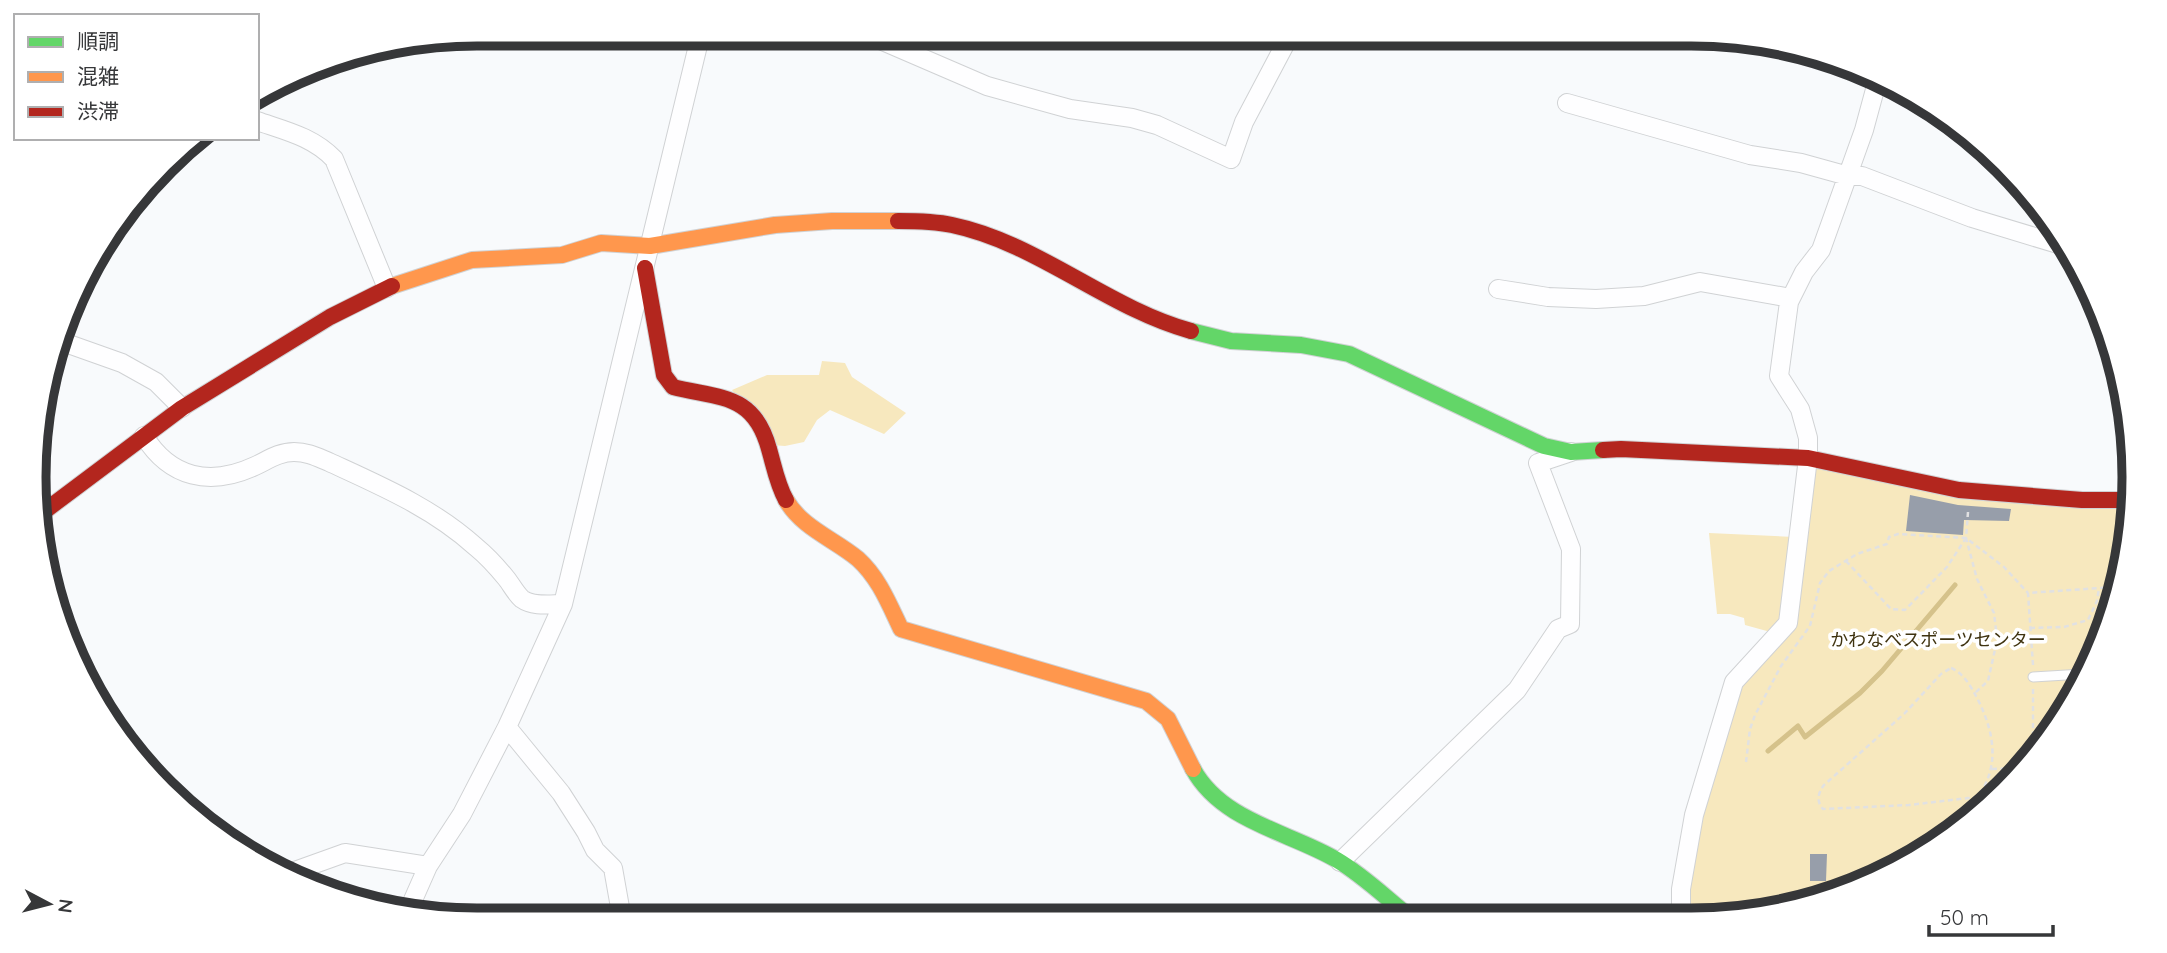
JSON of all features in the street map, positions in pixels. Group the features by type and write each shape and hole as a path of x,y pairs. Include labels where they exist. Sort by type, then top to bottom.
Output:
{"street":[{"path":"412,903 428,866 462,814 507,727 564,604 698,46"},
{"path":"894,46 987,86 1070,109 1132,118 1157,125 1231,159 1244,122 1284,46"},
{"path":"1681,908 1681,890 1694,815 1734,682 1788,623 1808,458 1808,438 1800,409 1779,376 1791,298 1804,272 1821,250 1848,176 1875,87"},
{"path":"1567,103 1750,155 1801,163 1848,176 1861,176 1972,219 2052,242"},
{"path":"259,122 304,137 321,146 334,159 387,288"},
{"path":"46,510 182,408 330,317 387,288 425,274 472,260 562,255 601,243 650,246 775,225 832,221 919,221 952,225 982,234 1041,259 1133,309 1170,325 1231,341 1301,345 1349,354 1518,435 1544,446 1571,452"},
{"path":"645,268 664,374 673,387 726,397 752,414 763,431 779,490 789,507 868,569 880,586 901,629 1146,701 1161,709 1171,722 1194,773 1229,810 1302,841 1340,862 1399,908"},
{"path":"1498,289 1548,297 1596,299 1644,296 1700,282 1791,298"},
{"path":"66,343 122,363 156,382 182,408"},
{"path":"144,436 155,453 171,467 209,477 229,475 276,455 308,452 432,512 477,547 504,575 522,600 538,605 564,604"},
{"path":"1340,862 1517,690 1558,629 1570,624 1571,549 1538,463 1571,452 1621,449 1808,458 1959,491 2082,500 2121,500"},
{"path":"507,727 561,793 595,850 613,868 620,908"},
{"path":"300,869 345,853 428,866"}],"lane":[{"path":"2033,677 2073,675"}],"path":[{"path":"1968,505 1966,538 1977,579 1994,613 1996,629 1996,645 1988,681 1974,694"},
{"path":"1746,762 1750,729 1762,699 1787,656 1811,626 1820,583 1829,570 1857,554 1887,544 1889,537 1898,534 1966,538 2004,567 2028,593 2033,738"},
{"path":"1846,561 1891,608 1905,610 1920,598 1947,567 1966,538"},
{"path":"2028,593 2107,587"},
{"path":"2030,628 2064,627 2088,620 2097,601 2099,588"},
{"path":"1951,668 1960,673 1991,727 1992,769 1986,785 1977,797 1829,810 1823,809 1819,804 1819,791 1824,785 1951,668"},
{"path":"1992,769 2008,768"}],"green space":[{"path":"822,361 845,363 852,377 906,413 884,434 830,410 817,420 804,442 785,446 771,445 732,390 767,375 819,375"},
{"name":"かわなべスポーツセンター","path":"1813,467 2121,506 2107,588 2099,615 2077,667 2049,716 2032,739 2015,761 1975,801 1906,850 1829,885 1747,904 1724,906 1680,903 1735,688 1793,628"},
{"path":"1709,533 1794,537 1785,620 1774,633 1745,625 1744,618 1717,614"}],"building":[{"path":"1910,495 1958,505 2011,509 2009,521 1964,520 1963,535 1906,531"},
{"path":"1810,854 1827,854 1826,881 1810,881"}],"waterway":[{"path":"1768,751 1798,726 1805,737 1860,693 1955,585"}],"traffic: fast":[{"path":"1191,331 1231,341 1301,345 1349,354 1544,446 1571,452 1603,450"},
{"path":"1193,769 1221,802 1258,824 1337,860 1399,908"}],"traffic: slow":[{"path":"392,286 472,260 562,255 601,243 650,246 775,225 832,221 898,221"},
{"path":"786,500 809,526 865,566 883,592 901,629 1146,701 1168,719 1193,769"}],"traffic: jam":[{"path":"898,221 945,224 984,234 1043,260 1130,307 1191,331"},
{"path":"645,268 664,375 673,387 720,397 744,408 754,417 769,449 786,500"},
{"path":"46,510 182,408 330,317 392,286"},
{"path":"1603,450 1808,458 1959,490 2082,500 2121,500"}]}
